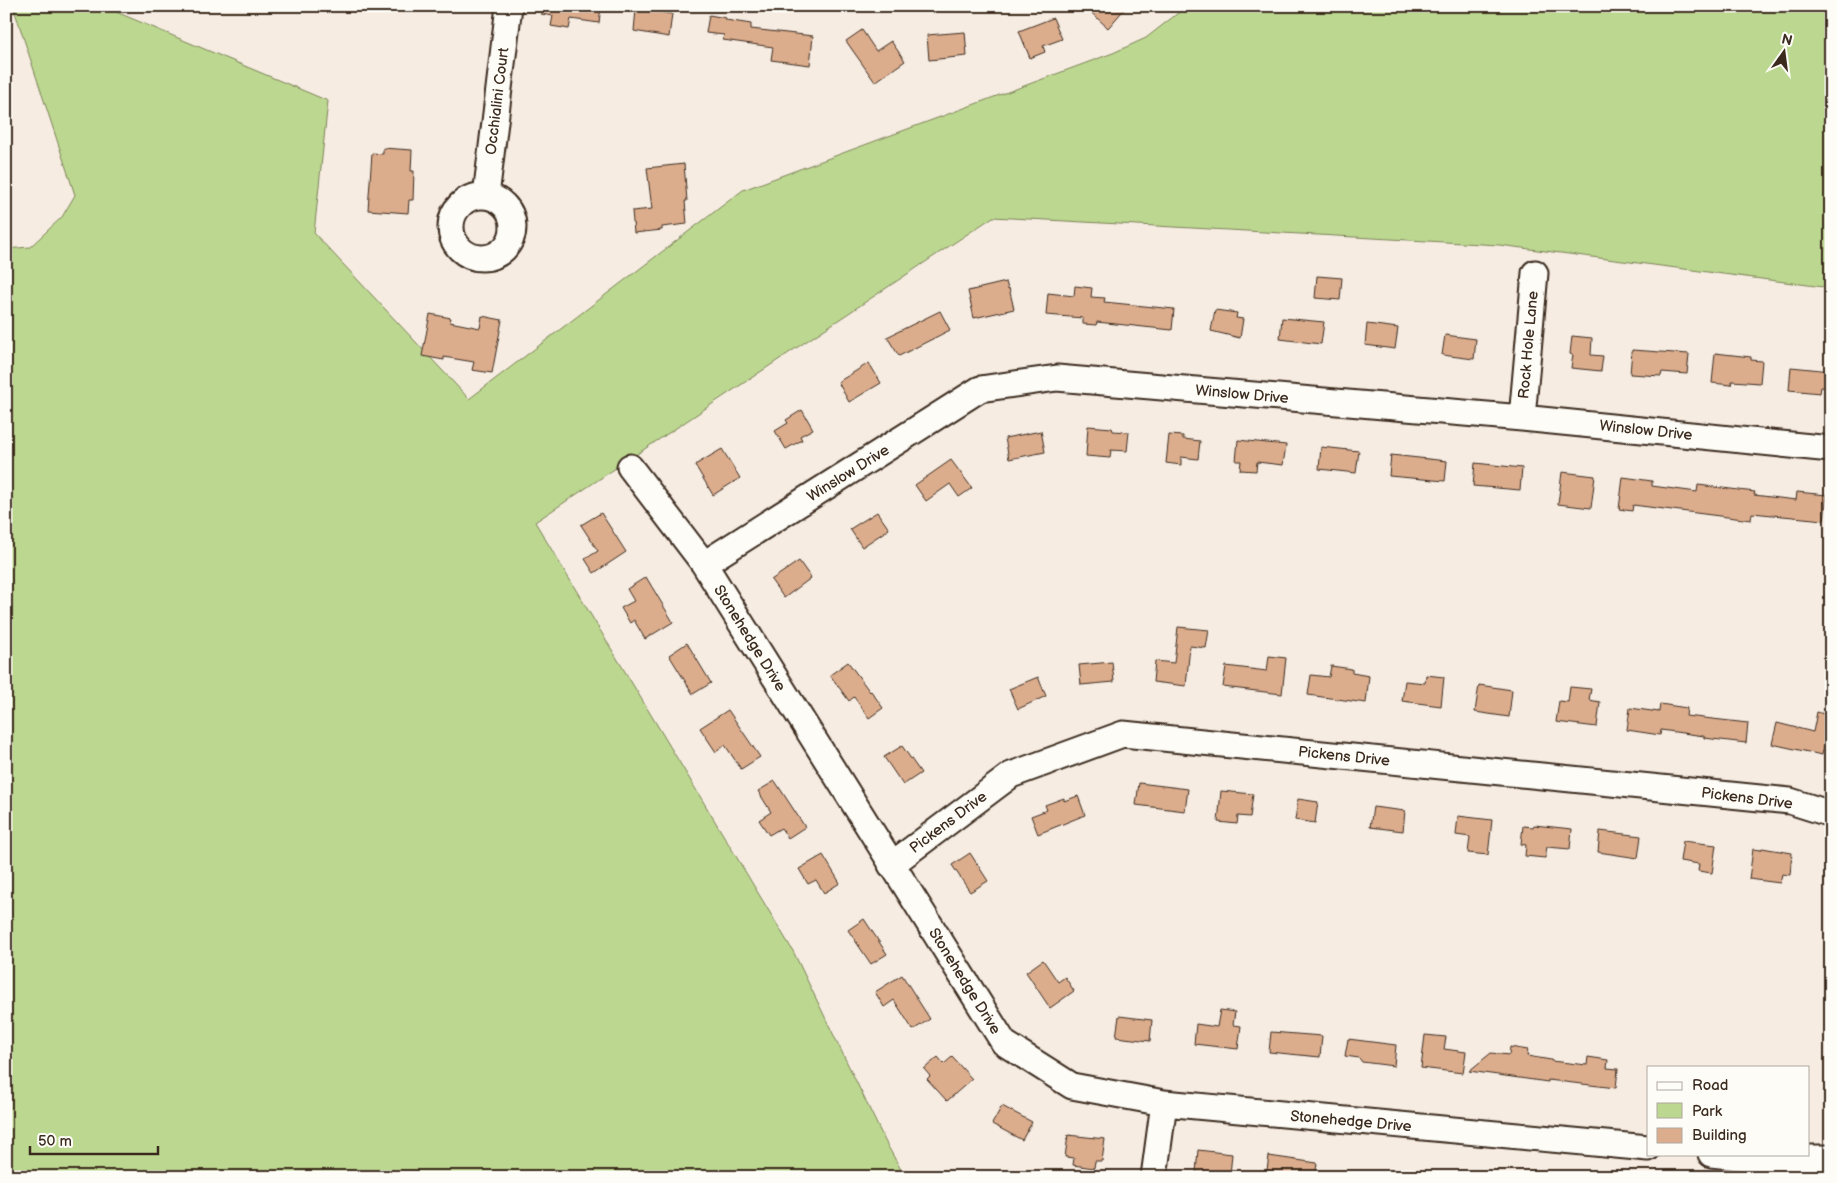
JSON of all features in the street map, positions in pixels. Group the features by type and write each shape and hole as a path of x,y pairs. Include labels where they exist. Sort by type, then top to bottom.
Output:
{"street":[{"name":"Occhialini Court","path":"486,196 509,6"},
{"name":"Rock Hole Lane","path":"1522,418 1535,273"},
{"name":"Winslow Drive","path":"704,564 980,389 1057,378 1522,418 1831,449"},
{"name":"Stonehedge Drive","path":"630,467 704,564 1004,1043 1072,1086 1164,1103 1647,1148"},
{"name":"Pickens Drive","path":"891,865 1011,775 1123,734 1790,801 1831,814"},
{"path":"1154,1177 1164,1103"},
{"path":"1730,1156 1749,1158 1831,1158"}],"green space":[{"path":"13,6 102,6 328,101 314,233 469,399 743,190 1113,53 1146,38 1187,6 1831,6 1831,288 1499,245 993,217 535,522 793,951 885,1141 905,1177 6,1177 6,249 30,247 62,217 75,195"}],"building":[{"path":"541,6 601,6 599,23 571,19 569,29 551,26 553,16 541,14"},
{"path":"1084,6 1127,6 1108,28"},
{"path":"636,9 672,14 669,37 634,31"},
{"path":"709,15 751,24 751,29 813,36 810,65 771,60 773,47 723,40 724,35 706,33"},
{"path":"1053,18 1062,39 1043,46 1045,52 1030,58 1019,31"},
{"path":"862,30 876,51 891,41 905,61 875,82 846,41"},
{"path":"965,32 967,56 929,60 927,35"},
{"path":"383,148 412,150 411,171 414,171 413,200 409,200 408,213 368,210 372,153 383,154"},
{"path":"684,164 687,224 662,227 662,230 634,233 632,211 652,209 647,168"},
{"path":"1317,276 1342,278 1340,300 1315,298"},
{"path":"1006,282 1014,309 974,318 968,291"},
{"path":"1075,286 1092,288 1091,297 1105,298 1104,302 1174,309 1172,330 1097,322 1096,325 1083,324 1083,318 1046,315 1048,293 1074,296"},
{"path":"1215,310 1237,313 1236,318 1243,319 1240,338 1211,331"},
{"path":"940,311 950,330 899,356 887,337"},
{"path":"430,314 451,318 450,322 480,328 482,316 502,320 492,373 472,370 474,362 444,357 444,360 422,356"},
{"path":"1282,318 1324,322 1321,344 1280,339"},
{"path":"1367,324 1398,328 1395,349 1365,345"},
{"path":"1445,335 1476,339 1474,359 1442,355"},
{"path":"1572,336 1592,338 1591,355 1603,356 1601,371 1571,368 1573,355 1570,354"},
{"path":"1632,350 1689,354 1687,374 1662,372 1661,376 1630,374"},
{"path":"1715,353 1751,357 1751,360 1762,361 1760,383 1732,381 1731,385 1712,383"},
{"path":"869,363 881,383 849,402 838,382"},
{"path":"1791,367 1831,371 1831,388 1821,387 1820,393 1789,390"},
{"path":"802,410 813,429 800,436 802,440 786,449 775,431 788,423 786,420"},
{"path":"1088,426 1129,432 1127,451 1111,450 1110,458 1086,456"},
{"path":"1041,431 1045,452 1009,459 1005,438"},
{"path":"1169,435 1183,436 1183,439 1200,441 1198,459 1181,457 1181,465 1166,463"},
{"path":"1238,440 1286,445 1283,465 1257,462 1256,471 1240,470 1241,461 1236,461"},
{"path":"1321,447 1359,451 1356,473 1319,469"},
{"path":"722,449 740,478 713,495 695,465"},
{"path":"1391,455 1447,461 1445,481 1389,476"},
{"path":"951,460 972,488 959,497 950,484 926,501 915,485"},
{"path":"1475,463 1522,468 1520,490 1473,486"},
{"path":"1562,472 1595,476 1591,508 1558,504"},
{"path":"1623,477 1652,481 1652,486 1697,492 1698,485 1755,492 1754,495 1796,500 1797,492 1827,495 1824,520 1752,513 1751,520 1633,505 1632,511 1619,509"},
{"path":"877,512 889,529 862,547 850,529"},
{"path":"601,513 626,552 594,573 585,559 598,551 581,525"},
{"path":"799,561 811,578 784,598 771,580"},
{"path":"646,577 673,622 645,639 634,620 630,623 621,608 634,601 627,589"},
{"path":"1178,627 1209,630 1206,648 1190,646 1186,686 1153,682 1155,661 1174,663"},
{"path":"687,643 711,683 693,694 669,655"},
{"path":"1269,656 1286,658 1282,694 1223,687 1226,666 1267,671"},
{"path":"848,662 883,708 869,718 854,697 849,701 830,675"},
{"path":"1112,662 1114,682 1081,685 1079,665"},
{"path":"1331,666 1352,669 1352,673 1369,676 1366,703 1308,695 1311,675 1329,677"},
{"path":"1426,675 1444,677 1441,706 1402,701 1405,681 1425,683"},
{"path":"1038,677 1046,696 1018,709 1009,689"},
{"path":"1479,685 1512,690 1509,717 1475,712"},
{"path":"1570,687 1591,689 1589,700 1600,702 1597,727 1556,722 1559,701 1568,702"},
{"path":"1660,704 1687,708 1686,716 1748,723 1746,743 1661,730 1660,735 1627,730 1630,708 1659,712"},
{"path":"728,710 760,757 741,769 725,745 716,752 700,728"},
{"path":"1817,712 1831,716 1822,755 1772,744 1777,723 1813,732"},
{"path":"902,746 921,773 903,785 884,757"},
{"path":"775,781 805,827 788,838 781,828 769,835 759,820 771,812 758,791"},
{"path":"1139,783 1188,789 1185,811 1136,805"},
{"path":"1221,791 1253,794 1250,817 1238,816 1237,824 1218,822"},
{"path":"1078,796 1085,815 1038,834 1031,816 1047,810 1045,805 1064,798 1064,801"},
{"path":"1298,799 1318,802 1315,823 1295,820"},
{"path":"1373,807 1405,811 1403,831 1370,827"},
{"path":"1458,816 1492,820 1488,855 1468,853 1470,837 1456,835"},
{"path":"1534,825 1572,829 1570,849 1547,847 1545,858 1525,856 1526,845 1521,844 1523,826 1533,827"},
{"path":"1600,831 1641,836 1638,858 1598,852"},
{"path":"1683,841 1716,845 1712,873 1698,871 1699,864 1680,861"},
{"path":"1762,848 1792,853 1790,875 1782,874 1780,883 1749,879 1753,849 1761,850"},
{"path":"970,853 988,881 970,892 952,865"},
{"path":"823,855 840,883 824,893 816,880 808,884 799,869"},
{"path":"864,919 887,954 871,964 848,930"},
{"path":"1043,960 1058,982 1065,977 1074,991 1050,1008 1026,972"},
{"path":"902,975 930,1019 913,1030 894,1000 884,1007 875,992"},
{"path":"1220,1010 1235,1012 1233,1025 1241,1026 1238,1049 1194,1044 1196,1024 1217,1027"},
{"path":"1119,1016 1152,1020 1150,1041 1116,1037"},
{"path":"1271,1032 1322,1036 1320,1057 1269,1052"},
{"path":"1425,1035 1446,1037 1444,1049 1466,1052 1463,1073 1421,1068"},
{"path":"1348,1039 1396,1045 1394,1066 1362,1062 1359,1058 1345,1056"},
{"path":"1510,1047 1528,1050 1527,1056 1551,1061 1587,1065 1588,1057 1608,1060 1607,1068 1618,1069 1616,1088 1548,1080 1548,1082 1469,1071 1491,1053 1509,1055"},
{"path":"938,1057 944,1064 952,1057 972,1079 947,1101 927,1079 930,1076 924,1069"},
{"path":"1002,1106 1032,1122 1022,1140 992,1124"},
{"path":"1068,1135 1105,1139 1102,1161 1095,1161 1094,1168 1073,1165 1074,1158 1065,1157"},
{"path":"1198,1150 1232,1154 1230,1175 1196,1172"},
{"path":"1269,1156 1317,1163 1315,1177 1266,1177"}]}
